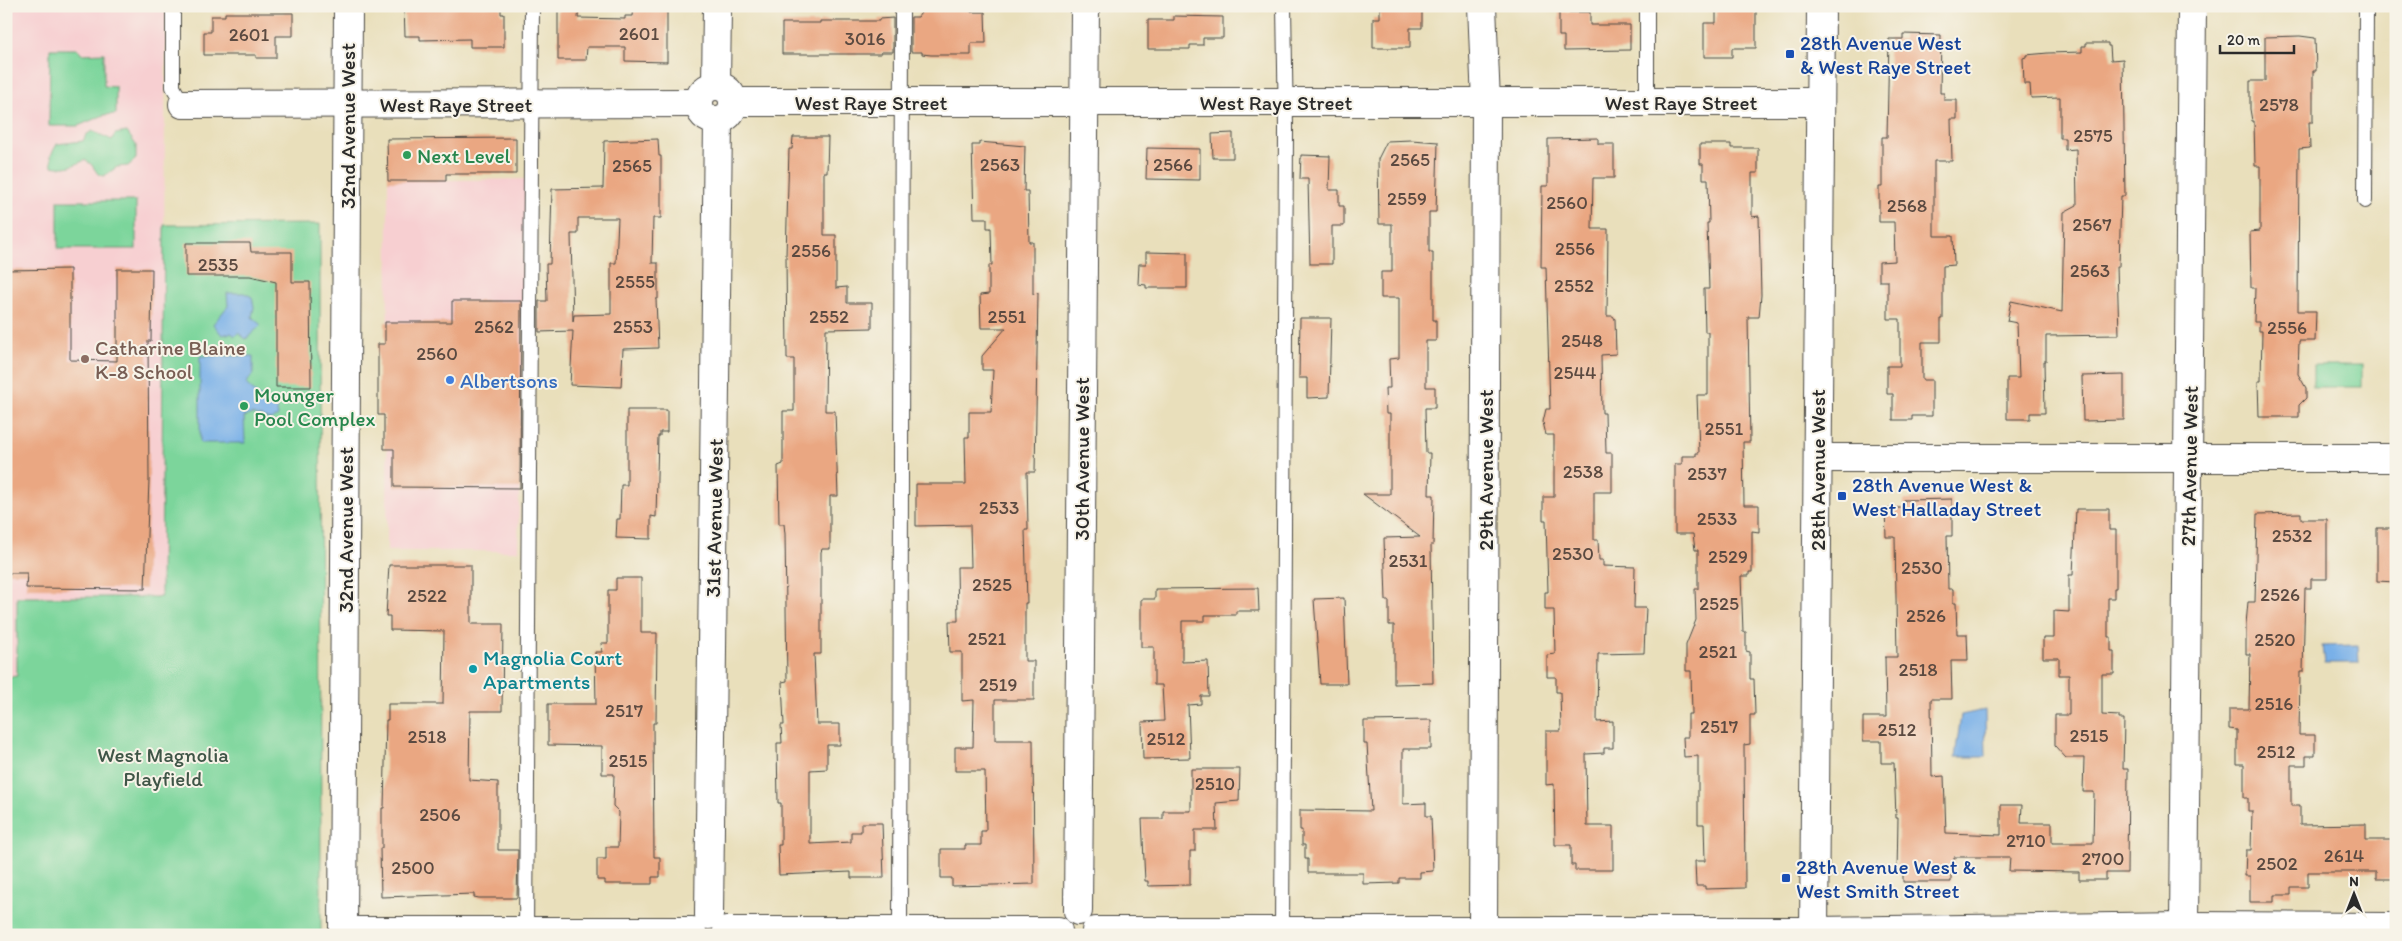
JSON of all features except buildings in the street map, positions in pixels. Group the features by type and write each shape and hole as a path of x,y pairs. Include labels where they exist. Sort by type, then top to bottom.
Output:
{"street":[{"name":"32nd Avenue West","path":"343,933 348,6"},
{"name":"31st Avenue West","path":"710,929 717,6"},
{"name":"30th Avenue West","path":"1085,6 1083,103 1090,925"},
{"name":"29th Avenue West","path":"1482,6 1486,102 1483,933"},
{"name":"28th Avenue West","path":"1814,933 1821,6"},
{"name":"27th Avenue West","path":"2184,926 2192,6"},
{"name":"West Raye Street","path":"183,104 1819,102"},
{"path":"1818,458 2396,458"},
{"path":"343,933 526,933 710,929 900,933 1059,933 1064,917 1090,925 1282,933 1814,933 2184,926 2396,927"}],"lane":[{"path":"173,6 173,86 183,104"},
{"path":"526,933 532,6"},
{"path":"900,933 902,6"},
{"path":"1282,933 1286,102 1284,6"},
{"path":"1647,6 1647,102"},
{"path":"2365,200 2366,6"}],"shaded area":[{"name":"Catharine Blaine K-8 School","path":"6,6 166,6 161,598 17,597 17,677 6,676"},
{"path":"526,179 518,551 387,551 388,181"}],"green space":[{"path":"50,49 78,49 81,54 104,53 104,86 116,87 116,114 104,115 78,126 49,126"},
{"path":"92,131 112,140 115,134 127,132 136,145 136,159 128,166 117,167 104,176 98,174 91,164 85,160 69,166 52,166 51,155 57,144 83,141 86,135"},
{"path":"58,201 136,201 136,249 58,249"},
{"name":"West Magnolia Playfield","path":"320,224 321,935 6,935 6,677 17,676 17,597 161,597 164,225"},
{"path":"2313,365 2362,365 2362,387 2313,387"}],"water":[{"path":"227,293 244,293 252,297 254,307 252,317 261,325 246,339 238,333 235,336 231,333 222,335 213,324 228,306"},
{"path":"200,356 253,356 253,374 246,384 261,398 275,403 278,416 271,420 252,414 244,417 245,443 200,443"},
{"path":"2358,645 2359,663 2324,663 2322,646"},
{"path":"1985,710 1986,757 1955,757 1961,715"}],"place":[{"name":"28th Avenue West & West Raye Street","path":"1790,54"},
{"name":"Next Level","path":"407,155"},
{"name":"Catharine Blaine K-8 School","path":"85,359"},
{"name":"Albertsons","path":"450,380"},
{"name":"Mounger Pool Complex","path":"244,406"},
{"name":"28th Avenue West & West Halladay Street","path":"1842,496"},
{"name":"Magnolia Court Apartments","path":"473,669"},
{"name":"28th Avenue West & West Smith Street","path":"1786,878"}]}
